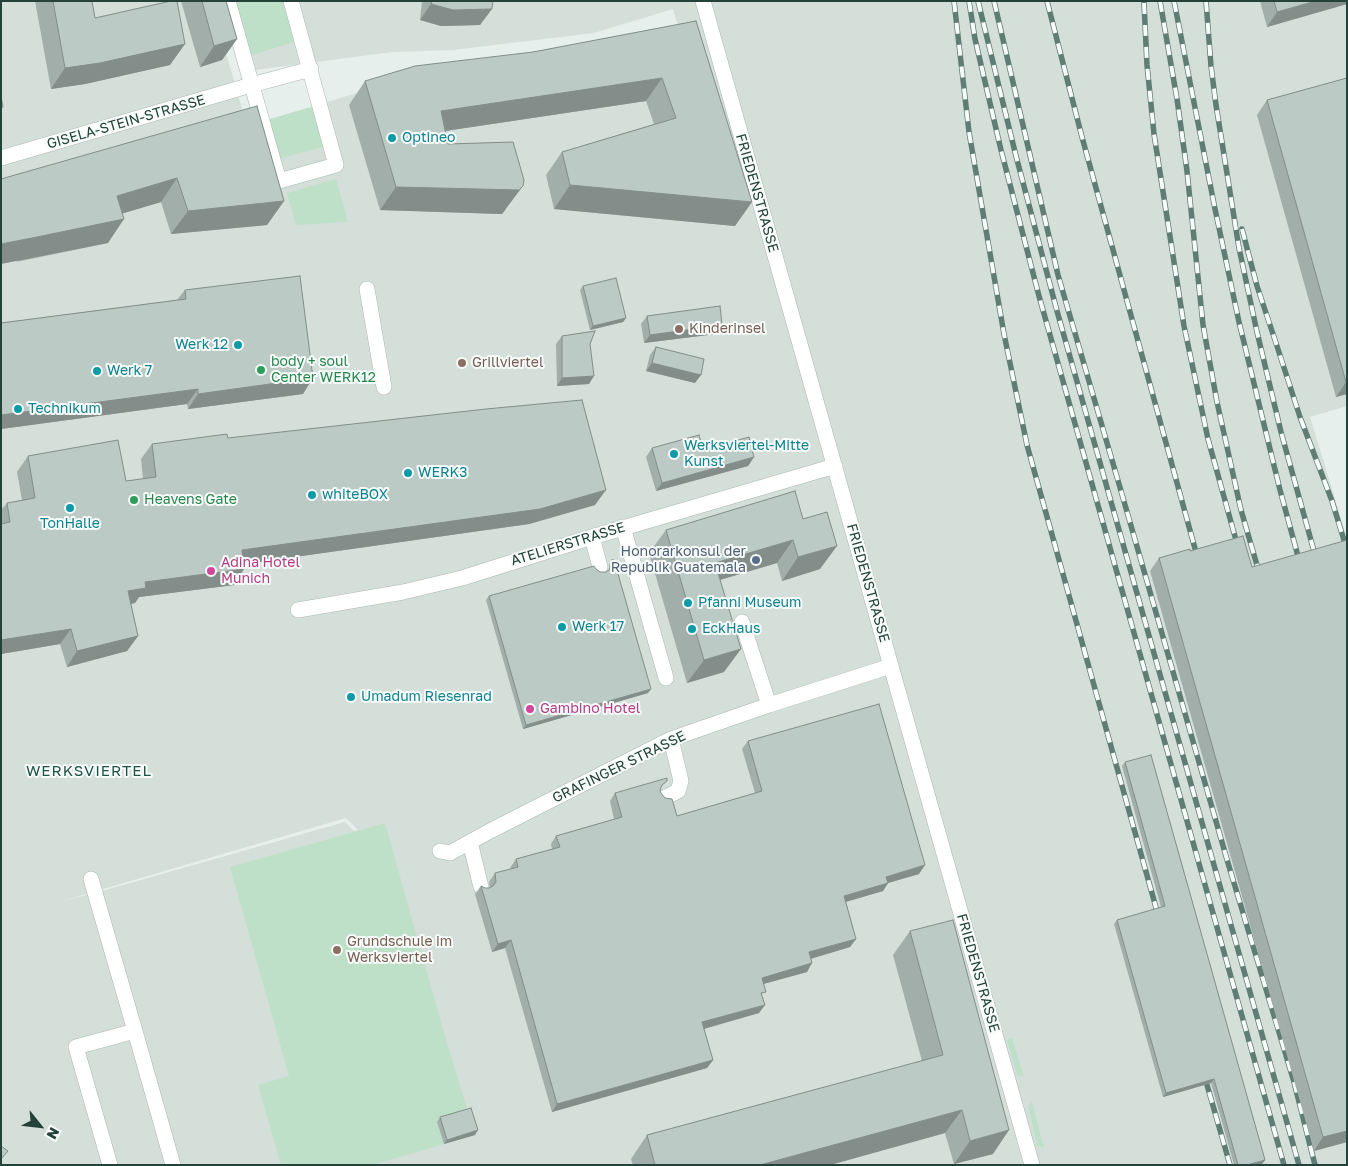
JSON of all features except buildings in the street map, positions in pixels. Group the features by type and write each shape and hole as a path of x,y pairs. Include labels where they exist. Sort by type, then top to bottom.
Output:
{"street":[{"path":"228,1 279,181 336,165 291,1"},
{"name":"FRIEDENSTRASSE","path":"703,1 1032,1165"},
{"name":"GISELA-STEIN-STRASSE","path":"1,158 311,69"},
{"path":"366,289 384,387"},
{"name":"ATELIERSTRASSE","path":"298,610 403,592 462,578 592,536 835,466"},
{"path":"623,527 666,678"},
{"path":"592,536 600,567"},
{"path":"742,622 768,705"},
{"name":"GRAFINGER STRASSE","path":"440,852 450,853 670,739 768,705 891,666"},
{"path":"664,798 678,791 681,781 670,739"},
{"path":"470,842 481,887"},
{"path":"91,879 173,1165"},
{"path":"110,1165 76,1047 135,1030"}],"shaded area":[{"path":"1,1 211,1 245,119 267,120 400,80 681,36 673,9 594,33 453,50 392,52 255,70 239,1 1347,1 1347,406 1310,417 1347,538 1347,1165 1,1165","holes":["346,818 358,830 354,831 345,822 62,901"]}],"green space":[{"path":"234,1 285,1 297,41 249,56"},
{"path":"315,106 326,146 278,159 267,120"},
{"path":"336,179 348,222 296,225 287,193"},
{"name":"Grundschule im Werksviertel","path":"385,823 468,1112 437,1122 444,1144 373,1165 281,1165 258,1085 289,1076 230,867"},
{"path":"1012,1038 1024,1077 1017,1075 1007,1040"},
{"path":"1032,1102 1044,1148 1037,1145 1028,1106"}],"railway":[{"path":"954,1 969,132 1004,334 1027,445 1160,922"},
{"path":"969,1 975,39 1001,150 1039,296 1284,1165"},
{"path":"978,1 1057,311 1299,1165"},
{"path":"994,1 1058,275 1228,863 1294,1082 1315,1165"},
{"path":"1047,1 1082,137 1199,563"},
{"path":"1160,1 1187,171 1203,325 1217,402 1241,510 1261,579"},
{"path":"1174,1 1239,322 1301,567"},
{"path":"1206,1 1216,105 1239,248 1281,432 1317,562"},
{"path":"1144,3 1147,65 1154,134 1184,326 1208,439 1239,551"},
{"path":"1242,229 1257,286 1300,417 1332,501 1347,550"},
{"path":"1203,1071 1230,1165"}],"place":[{"name":"Optineo","path":"392,138"},
{"name":"Kinderinsel","path":"679,329"},
{"name":"Werk 12","path":"238,345"},
{"name":"Grillviertel","path":"462,363"},
{"name":"body + soul Center WERK12","path":"261,370"},
{"name":"Werk 7","path":"97,371"},
{"name":"Technikum","path":"18,409"},
{"name":"Werksviertel-Mitte Kunst","path":"674,454"},
{"name":"WERK3","path":"408,473"},
{"name":"whiteBOX","path":"312,495"},
{"name":"Heavens Gate","path":"134,500"},
{"name":"TonHalle","path":"70,508"},
{"name":"Honorarkonsul der Republik Guatemala","path":"756,560"},
{"name":"Adina Hotel Munich","path":"211,571"},
{"name":"Pfanni Museum","path":"688,603"},
{"name":"Werk 17","path":"562,627"},
{"name":"EckHaus","path":"692,629"},
{"name":"Umadum Riesenrad","path":"351,697"},
{"name":"Gambino Hotel","path":"530,709"},
{"name":"Grundschule im Werksviertel","path":"337,950"}],"district":[{"name":"WERKSVIERTEL","path":"89,771"}]}
